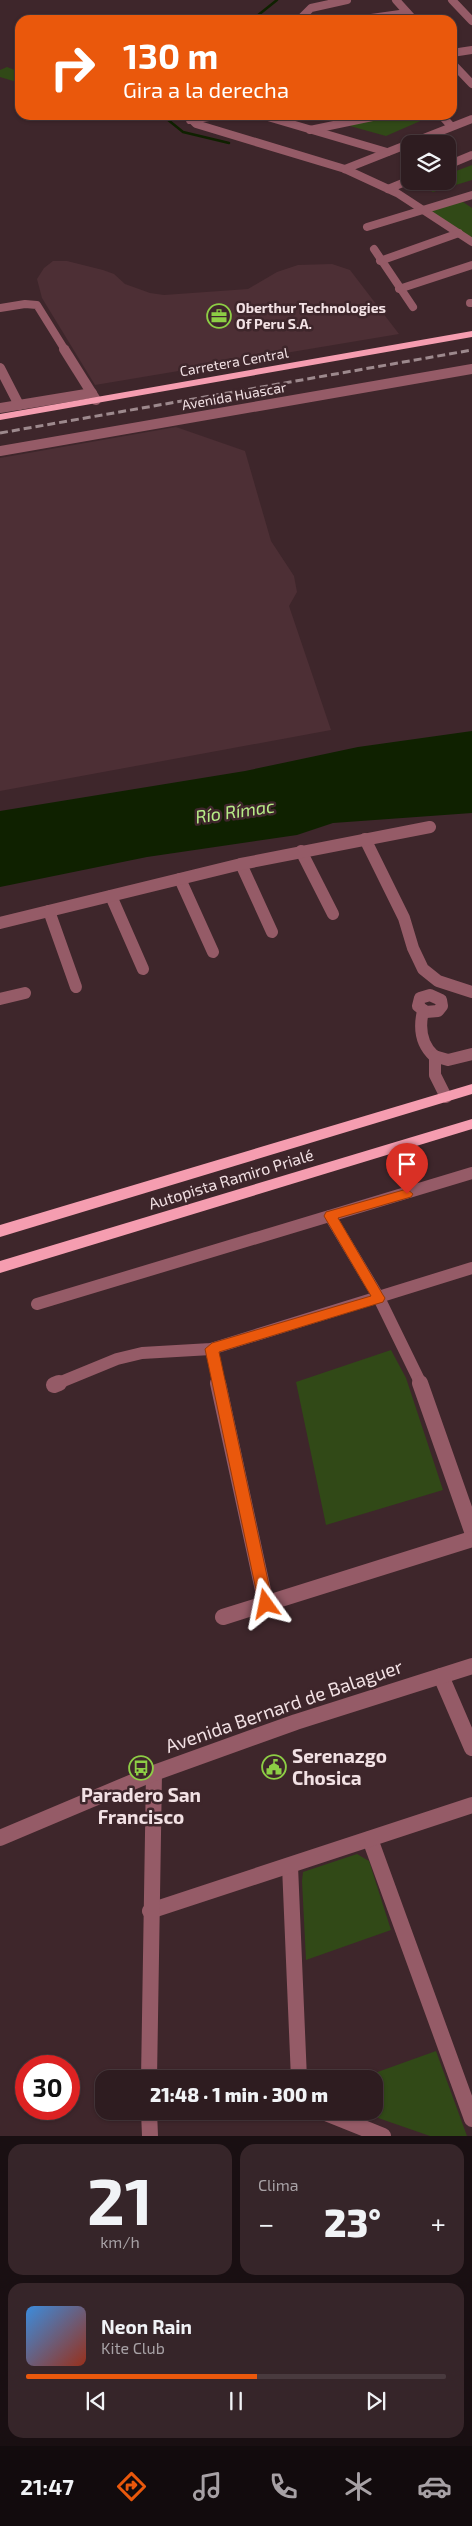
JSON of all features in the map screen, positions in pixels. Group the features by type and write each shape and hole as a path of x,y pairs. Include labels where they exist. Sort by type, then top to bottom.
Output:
{"highway":[{"name":"Carretera Central","path":"0,426 25,413 94,396 472,334"},
{"name":"Carretera Central","path":"0,418 472,343"},
{"name":"Autopista Ramiro Prialé","path":"0,1231 472,1089"},
{"name":"Autopista Ramiro Prialé","path":"0,1267 472,1124"}],"street":[{"path":"304,15 311,8 347,0"},
{"path":"396,0 407,13"},
{"path":"452,0 472,22"},
{"path":"393,15 407,13"},
{"path":"457,52 472,50"},
{"path":"457,68 472,84"},
{"path":"345,169 472,119"},
{"path":"197,120 345,169 388,189 472,242"},
{"path":"277,120 387,152"},
{"path":"310,130 358,120"},
{"path":"446,120 451,126"},
{"path":"456,162 472,155"},
{"path":"388,189 401,184"},
{"path":"367,227 472,195"},
{"path":"463,198 472,204"},
{"path":"380,261 459,233"},
{"path":"374,249 380,261 413,307"},
{"path":"399,289 472,265"},
{"path":"0,308 25,304 37,305 94,396"},
{"path":"0,368 25,413"},
{"name":"Avenida Huascar","path":"0,451 472,369"},
{"path":"0,408 25,413"},
{"path":"0,923 241,864 301,851 430,828"},
{"path":"365,839 404,918 412,948 423,970 438,981 472,992"},
{"path":"301,851 333,914"},
{"path":"241,864 272,932"},
{"path":"180,879 213,952"},
{"path":"111,896 143,969"},
{"path":"49,911 76,987"},
{"path":"0,999 25,993"},
{"path":"422,1011 420,1021 424,1042 431,1054 440,1059 453,1060 472,1054"},
{"path":"435,1056 436,1075 446,1097"},
{"path":"37,1304 472,1173"},
{"path":"330,1216 379,1298 421,1385 472,1531"},
{"path":"54,1385 116,1359 142,1353 212,1349 472,1268"},
{"path":"212,1349 266,1604"},
{"path":"224,1617 472,1539"},
{"name":"Avenida Bernard de Balaguer","path":"0,1838 154,1773 296,1722 472,1666"},
{"path":"441,1676 472,1748"},
{"path":"149,2070 150,1911 154,1773"},
{"path":"150,1911 472,1805"},
{"path":"370,1839 472,2118"},
{"path":"290,1866 299,2070"},
{"path":"149,2120 150,2136"},
{"path":"343,2120 383,2136"}],"shaded area":[{"path":"7,67 15,70 15,82 0,77 0,70"},
{"path":"358,120 423,120 386,136 339,123"},
{"path":"472,165 472,180 456,185 456,171"},
{"path":"460,200 472,208 472,238 428,210"},
{"name":"Oberthur Technologies Of Peru S.A.","path":"53,261 67,261 103,270 114,274 125,284 150,293 164,295 248,289 277,272 298,265 332,264 350,270 399,334 95,385 42,298 37,279 44,268"},
{"path":"176,427 245,451 271,541 294,576 297,592 289,606 331,730 0,791 0,458"},
{"path":"391,1350 406,1378 443,1490 326,1525 296,1382"},
{"path":"357,1854 369,1861 391,1930 306,1960 303,1872"},
{"path":"436,2051 467,2136 430,2136 383,2120 383,2070"}],"water":[{"name":"Río Rímac","path":"472,731 472,813 333,823 297,835 147,857 0,887 0,811 245,771 358,747"}],"waterway":[{"path":"258,15 277,0"},
{"path":"168,120 183,132 229,143"}],"railway":[{"path":"0,433 472,350"}],"place":[{"name":"Oberthur Technologies Of Peru S.A.","path":"219,316"},
{"name":"Serenazgo Chosica","path":"274,1767"},
{"name":"Paradero San Francisco","path":"141,1768"}],"route":[{"path":"266,1604 212,1349 379,1298 330,1216 407,1194"}]}
